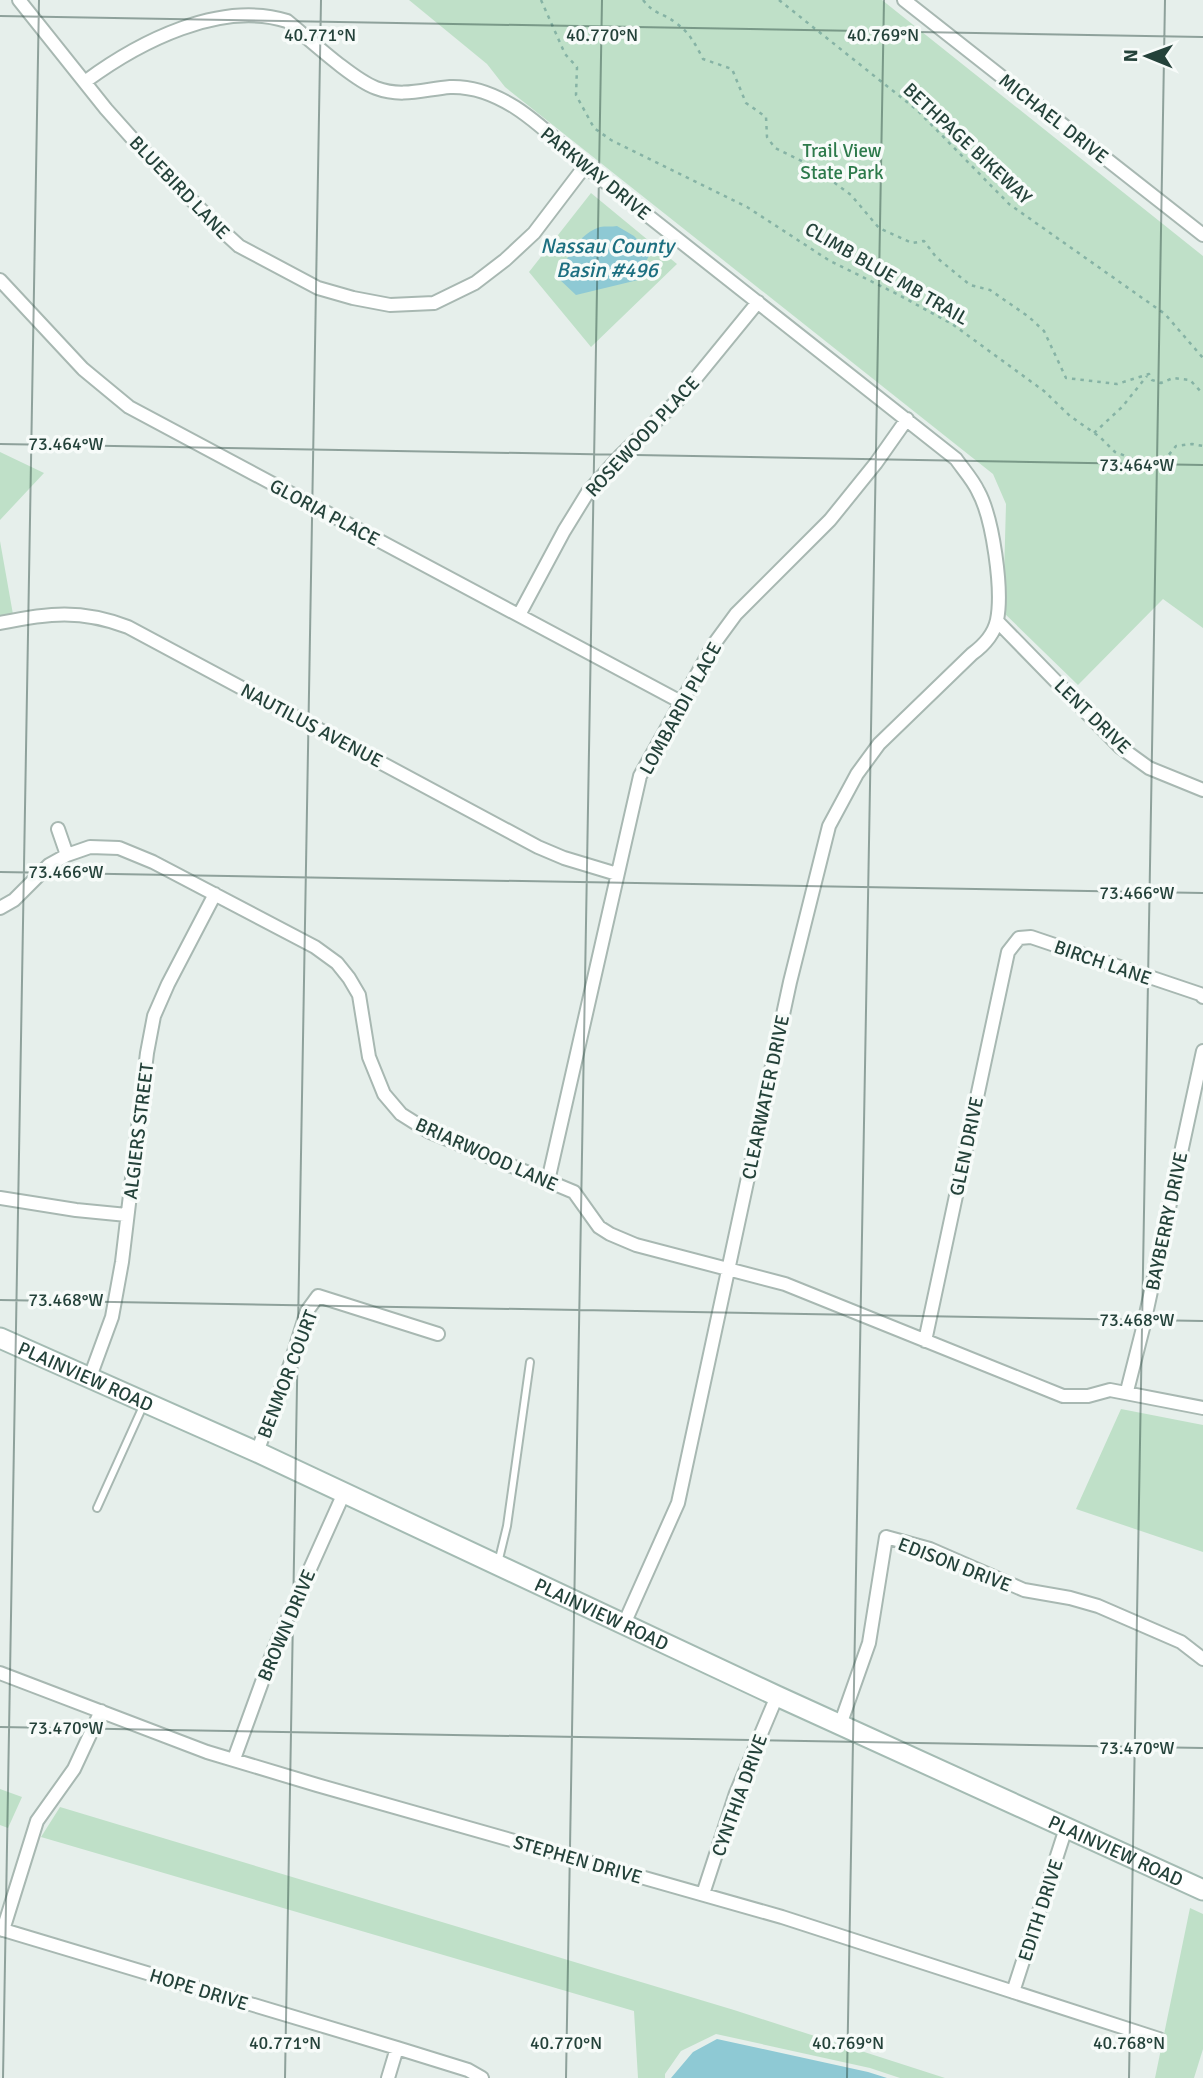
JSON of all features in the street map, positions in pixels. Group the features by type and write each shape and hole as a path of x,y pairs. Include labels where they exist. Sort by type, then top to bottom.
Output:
{"main road":[{"name":"PLAINVIEW ROAD","path":"2,1343 90,1377 257,1452 777,1696 1203,1890"}],"street":[{"name":"BLUEBIRD LANE","path":"19,0 106,109 215,224 239,246 318,288 390,305 434,303 475,283 505,260 534,233 585,166"},
{"name":"MICHAEL DRIVE","path":"904,0 1203,235"},
{"name":"PARKWAY DRIVE","path":"242,2 255,4 281,15 340,63 376,88 401,93 450,88 475,89 496,96 542,128 585,166 956,459 979,491 988,517 998,572 997,621"},
{"path":"86,81 156,29 179,16"},
{"name":"GLORIA PLACE","path":"0,280 83,369 129,407 681,702"},
{"name":"ROSEWOOD PLACE","path":"519,615 588,492 620,456 678,400 758,302"},
{"name":"LOMBARDI PLACE","path":"548,1181 640,776 714,644 736,614 830,520 907,419"},
{"name":"NAUTILUS AVENUE","path":"0,623 39,615 73,613 103,618 128,627 538,846 564,858 617,874"},
{"name":"LENT DRIVE","path":"997,621 1120,747 1149,768 1203,790"},
{"name":"CLEARWATER DRIVE","path":"624,1624 678,1503 790,982 830,826 857,774 879,744 972,654 984,646 997,621"},
{"path":"58,829 67,855"},
{"name":"BRIARWOOD LANE","path":"0,908 14,900 49,865 90,847 119,848 153,862 315,947 337,963 359,995 369,1057 384,1094 401,1114 428,1131 574,1192 599,1227 610,1234 636,1245 785,1284 1063,1396 1088,1396 1110,1390 1127,1391 1203,1408"},
{"name":"ALGIERS STREET","path":"90,1377 112,1317 147,1053 155,1016 168,984 215,894"},
{"name":"BIRCH LANE","path":"1008,952 1018,938 1031,937 1203,997"},
{"name":"GLEN DRIVE","path":"925,1340 1008,952"},
{"name":"BAYBERRY DRIVE","path":"1127,1391 1203,1051"},
{"path":"0,1198 127,1215"},
{"name":"BENMOR COURT","path":"257,1452 307,1311 318,1296 438,1334"},
{"name":"BROWN DRIVE","path":"234,1759 274,1649 344,1493"},
{"name":"EDISON DRIVE","path":"840,1725 869,1643 886,1537 930,1549 1024,1590 1098,1606 1181,1642 1203,1659"},
{"name":"STEPHEN DRIVE","path":"0,1673 208,1752 782,1917 1160,2039"},
{"name":"CYNTHIA DRIVE","path":"703,1894 736,1793 777,1696"},
{"path":"2,1930 29,1839 37,1821 74,1769 101,1711"},
{"name":"EDITH DRIVE","path":"1013,1993 1066,1828"},
{"name":"HOPE DRIVE","path":"2,1930 397,2048 468,2070 482,2078"},
{"path":"388,2078 397,2048"}],"lane":[{"path":"497,1564 507,1526 530,1362"},
{"path":"97,1508 145,1402"}],"path":[{"name":"CLIMB BLUE MB TRAIL","path":"541,0 558,42 577,67 576,94 594,128 611,140 747,207 830,261 952,324 1035,385 1115,452 1136,460 1152,461 1167,457 1176,446 1203,446"},
{"path":"643,0 653,12 675,22 693,39 703,59 732,69 746,103 766,117 768,138 775,148 812,166 851,195 879,228 912,243 923,241 936,257 970,285 990,290 1029,317 1044,331 1066,378 1117,384 1149,374"},
{"name":"BETHPAGE BIKEWAY","path":"779,0 916,110 1009,204 1165,314 1203,358"},
{"path":"1094,433 1122,407 1149,374"},
{"path":"1149,374 1152,380 1161,383 1173,377 1190,380 1203,394"}],"green space":[{"name":"Trail View State Park","path":"409,0 882,0 1203,256 1203,628 1163,599 1078,685 1003,612 1006,504 993,474 505,87 487,64"},
{"path":"591,193 677,264 591,347 529,272"},
{"path":"0,452 44,473 0,520"},
{"path":"0,541 14,620 0,623"},
{"path":"1121,1409 1203,1425 1203,1552 1076,1509"},
{"path":"0,1789 22,1797 8,1828 0,1825"},
{"path":"60,1807 734,2010 945,2078 900,2078 870,2068 716,2034 681,2051 665,2078 638,2078 634,2011 41,1837"},
{"path":"1190,1908 1203,1914 1203,2049 1194,2078 1155,2078"}],"water":[{"name":"Nassau County Basin #496","path":"617,226 634,236 650,253 638,280 576,295 558,278 569,255 579,241 592,230"},
{"path":"717,2039 887,2078 671,2078 693,2052"}]}
